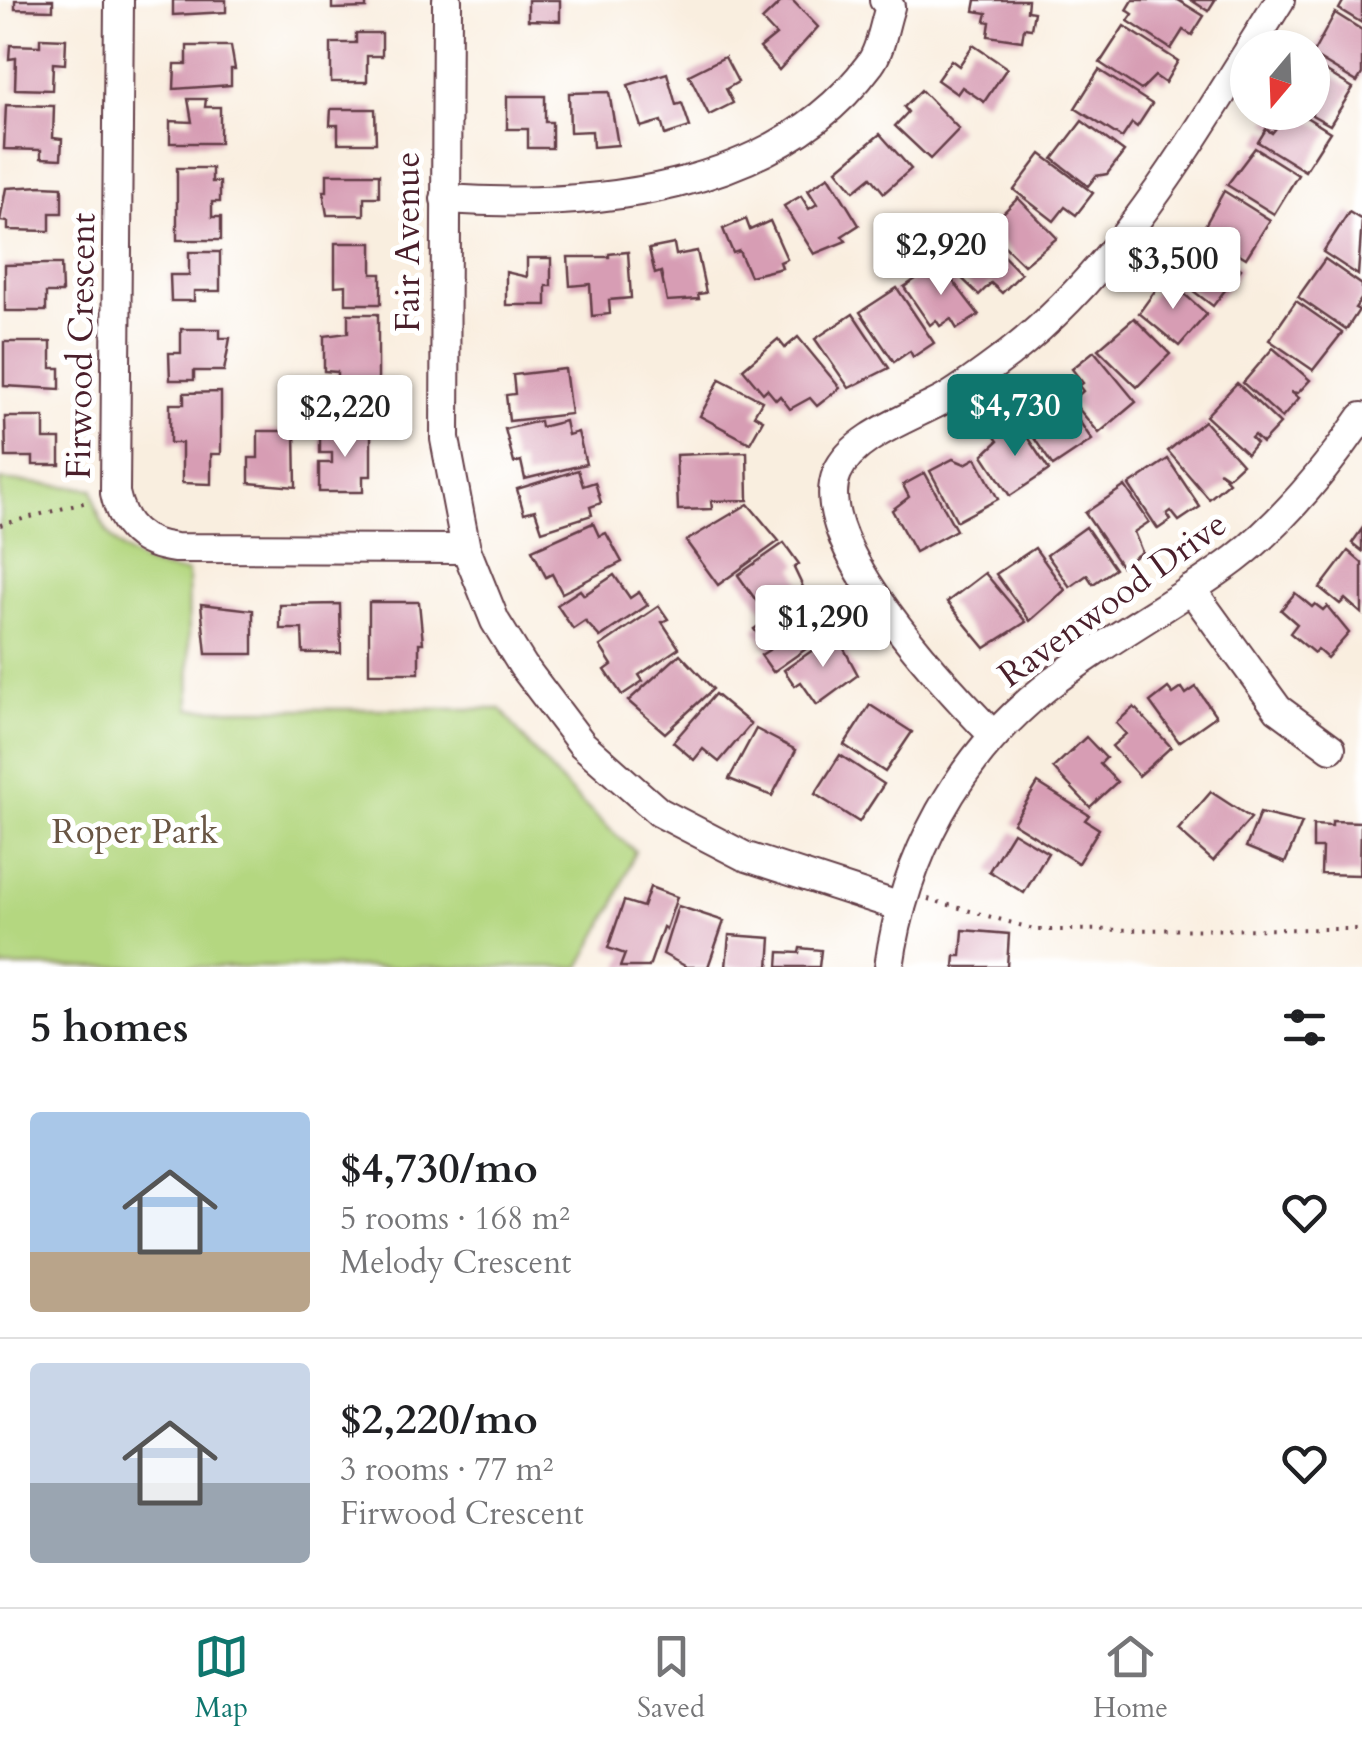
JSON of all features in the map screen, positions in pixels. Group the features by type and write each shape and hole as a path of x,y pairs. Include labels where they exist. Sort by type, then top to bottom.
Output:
{"street":[{"name":"Firwood Crescent","path":"119,0 115,493 132,530 159,546 466,550"},
{"name":"Fair Avenue","path":"447,0 445,438 466,550 496,620 522,666 582,744 633,793 716,844 903,898"},
{"path":"445,198 636,194 704,177 766,149 825,110 872,62 890,7 884,0"},
{"path":"1261,30 1280,0"},
{"path":"994,736 914,652 880,601 838,522 833,507 836,474 864,444 951,395 1056,313 1119,245 1230,78"},
{"name":"Ravenwood Drive","path":"890,967 903,898 946,800 994,736 1047,686 1236,558 1276,521 1362,417"},
{"path":"1192,588 1278,708 1330,748"}],"path":[{"path":"0,525 115,493"},
{"path":"903,898 1037,930 1362,929"}],"green space":[{"name":"Roper Park","path":"0,480 93,489 103,524 123,550 152,565 188,572 190,709 501,709 564,784 635,851 614,905 580,967 0,967"}],"building":[{"path":"15,0 53,0 53,10 15,9"},
{"path":"173,0 226,0 226,12 173,15"},
{"path":"332,0 366,0 366,8 332,9"},
{"path":"528,0 560,0 560,21 528,20"},
{"path":"783,0 792,0 818,27 779,70 760,48 776,35 762,20"},
{"path":"976,0 1028,0 1027,11 1034,12 1031,29 1024,28 1022,41 988,36 987,13 974,11"},
{"path":"1133,0 1178,0 1204,16 1192,35 1183,30 1171,49 1128,21 1133,14 1127,10"},
{"path":"1191,0 1215,0 1208,11"},
{"path":"1344,0 1362,0 1362,23 1339,9"},
{"path":"1335,13 1362,30 1362,74 1357,82 1330,66 1330,30 1326,30"},
{"path":"1124,26 1178,61 1165,83 1155,76 1141,90 1100,63"},
{"path":"356,33 382,33 382,56 367,56 367,82 331,82 331,43 356,43"},
{"path":"40,38 66,39 65,64 53,63 52,90 15,89 16,58 9,59 10,45 40,46"},
{"path":"973,45 1007,68 984,102 962,87 957,94 937,80 951,60 959,66"},
{"path":"187,46 231,46 235,69 231,69 231,85 174,89 175,64 187,64"},
{"path":"725,57 738,82 726,89 733,103 709,115 689,75"},
{"path":"1099,70 1152,104 1137,127 1132,123 1122,138 1075,108"},
{"path":"667,73 676,105 682,103 690,127 665,135 661,121 641,127 628,85"},
{"path":"1330,74 1353,88 1330,125"},
{"path":"921,90 959,129 930,159 895,126 908,112 904,107"},
{"path":"609,92 618,145 593,147 592,131 570,132 569,93"},
{"path":"507,96 545,96 545,122 552,122 552,148 528,148 528,129 507,129"},
{"path":"188,99 206,99 205,107 220,107 220,143 170,143 170,121 192,122"},
{"path":"6,105 54,106 53,138 62,139 61,159 41,158 41,150 4,149"},
{"path":"331,109 375,109 376,143 338,143 338,125 330,125"},
{"path":"1082,121 1124,152 1107,174 1096,176 1088,186 1053,159"},
{"path":"1265,130 1330,132 1305,171 1258,142"},
{"path":"880,134 911,169 884,193 871,177 854,191 837,170"},
{"path":"1255,148 1298,175 1274,214 1227,185"},
{"path":"1041,154 1093,193 1076,215 1065,207 1054,221 1014,190"},
{"path":"177,168 212,168 212,182 220,182 220,202 212,202 212,217 221,217 221,240 177,240"},
{"path":"327,174 379,174 379,197 364,197 364,215 327,215 323,191 327,191"},
{"path":"829,176 859,225 842,236 846,241 814,254 784,206 801,196 809,209 817,204 808,190"},
{"path":"62,187 62,213 50,213 50,231 8,230 8,222 0,221 6,188"},
{"path":"1224,191 1270,220 1246,258 1202,231"},
{"path":"1018,198 1057,238 1024,265 987,229"},
{"path":"1349,212 1362,220 1358,275 1323,252"},
{"path":"746,219 750,230 770,221 787,259 780,262 782,268 750,276 739,251 733,253 723,229"},
{"path":"976,228 1021,274 1002,293 991,283 979,295 944,261"},
{"path":"1199,237 1241,269 1213,306 1167,271 1182,251 1191,258 1194,254 1188,250"},
{"path":"335,243 372,243 372,274 381,274 381,304 346,304 346,285 335,286"},
{"path":"674,244 676,255 697,251 706,293 698,294 699,299 667,301 661,272 655,274 649,249"},
{"path":"189,252 220,252 220,291 194,291 194,301 171,301 170,275 189,275"},
{"path":"628,252 631,298 609,300 610,314 592,316 590,284 570,286 568,257 609,257"},
{"path":"527,258 551,258 546,305 506,305 506,272 527,277"},
{"path":"1325,259 1362,285 1362,298 1355,308 1359,310 1346,330 1298,297"},
{"path":"939,263 979,315 957,329 951,319 940,326 936,320 930,325 904,287"},
{"path":"61,264 62,293 46,293 46,311 5,311 5,265"},
{"path":"1165,277 1207,314 1179,346 1139,313"},
{"path":"897,288 934,343 913,357 910,351 894,362 860,312"},
{"path":"1296,301 1342,333 1313,370 1269,340"},
{"path":"348,314 378,314 378,385 337,385 337,372 324,371 324,336 348,333"},
{"path":"853,314 889,368 849,388 815,339"},
{"path":"1134,318 1170,354 1137,387 1098,349"},
{"path":"181,329 220,329 220,338 230,338 224,371 194,371 194,380 170,380 169,353 181,353"},
{"path":"798,337 840,388 817,406 810,398 790,409 780,396 776,400 767,389 763,393 743,369 778,339 785,348"},
{"path":"4,342 51,342 51,368 60,368 60,389 4,386"},
{"path":"1273,348 1310,380 1298,393 1291,392 1299,398 1282,418 1243,383"},
{"path":"1094,351 1136,402 1099,433 1072,401 1083,391 1079,386 1083,383 1072,369"},
{"path":"565,369 571,414 509,421 506,395 515,394 513,375"},
{"path":"720,379 762,401 754,415 763,420 750,443 700,416"},
{"path":"1237,383 1280,424 1262,443 1254,435 1251,438 1256,443 1247,454 1206,416"},
{"path":"1057,388 1092,440 1053,466 1021,419"},
{"path":"221,392 221,454 211,454 211,484 182,483 182,443 170,443 170,404 184,404 184,393"},
{"path":"5,417 44,417 44,439 60,439 60,465 33,465 33,457 6,457"},
{"path":"1015,419 1049,470 1010,496 983,455 998,441 993,434"},
{"path":"540,421 541,427 565,421 568,435 578,432 586,464 525,479 521,461 514,463 505,429"},
{"path":"1204,421 1242,464 1228,477 1219,471 1229,482 1209,499 1168,451"},
{"path":"320,430 371,430 371,476 363,476 363,492 319,492 319,463 332,463 332,453 320,453"},
{"path":"258,431 295,431 296,487 249,483 249,458 258,458"},
{"path":"747,452 748,500 711,501 712,509 678,510 676,455"},
{"path":"976,458 998,499 957,521 930,471 953,459 965,464"},
{"path":"1168,459 1200,507 1179,521 1171,511 1167,514 1171,520 1158,529 1129,485"},
{"path":"578,470 583,486 595,482 601,503 590,507 592,515 542,531 535,510 524,513 517,489"},
{"path":"925,473 956,530 915,552 892,510 909,497 903,485"},
{"path":"1125,486 1149,522 1134,532 1142,552 1121,566 1085,513"},
{"path":"748,504 779,541 718,585 686,541"},
{"path":"593,523 599,536 606,533 622,562 562,593 552,574 546,577 532,550"},
{"path":"1086,527 1115,569 1093,584 1087,575 1070,587 1047,555"},
{"path":"1362,529 1362,551 1352,543"},
{"path":"784,543 799,564 794,568 803,587 765,613 738,575"},
{"path":"1035,548 1065,590 1030,621 996,574"},
{"path":"1348,551 1362,563 1362,614 1345,599 1340,604 1320,588"},
{"path":"985,573 1026,622 985,648 947,602"},
{"path":"614,575 630,598 639,592 648,605 600,637 585,621 573,629 557,605 580,590 584,595"},
{"path":"810,589 825,610 818,615 830,632 773,672 761,655 769,650 754,629"},
{"path":"1295,593 1312,607 1315,604 1323,610 1327,606 1349,633 1327,658 1317,649 1314,653 1290,633 1297,624 1281,610"},
{"path":"369,602 419,602 423,643 419,643 419,673 369,673"},
{"path":"201,604 253,610 253,654 206,654"},
{"path":"340,604 341,653 303,653 302,629 280,629 280,605"},
{"path":"659,606 668,619 662,622 679,648 639,675 643,681 622,695 605,670 612,665 600,646"},
{"path":"836,634 858,675 817,705 801,682 795,686 784,670"},
{"path":"680,654 713,689 665,733 628,701"},
{"path":"1196,687 1216,716 1179,742 1150,702 1168,688 1173,694 1182,688 1186,694"},
{"path":"715,694 751,724 719,762 703,749 694,760 673,742"},
{"path":"870,705 912,732 885,772 844,745"},
{"path":"1134,707 1171,747 1139,776 1112,746 1126,734 1116,723"},
{"path":"756,729 796,750 772,796 729,779"},
{"path":"1086,737 1106,758 1100,764 1117,782 1090,807 1053,768"},
{"path":"840,755 884,784 859,822 815,794"},
{"path":"1038,783 1089,815 1085,820 1099,829 1078,863 1013,823"},
{"path":"1211,792 1251,818 1213,861 1178,830"},
{"path":"1260,813 1302,823 1285,863 1246,847"},
{"path":"1332,821 1361,822 1360,875 1321,874 1322,848 1313,848 1313,825 1332,826"},
{"path":"1013,832 1048,853 1024,893 989,871"},
{"path":"650,887 677,897 666,929 663,927 649,967 620,967 625,954 608,948 624,901 643,907"},
{"path":"678,906 724,921 708,967 687,967 663,954"},
{"path":"963,930 1009,934 1007,967 954,967 955,956 961,956"},
{"path":"729,935 771,938 769,967 726,967"},
{"path":"800,948 821,950 819,967 778,967 779,952 799,953"}]}
